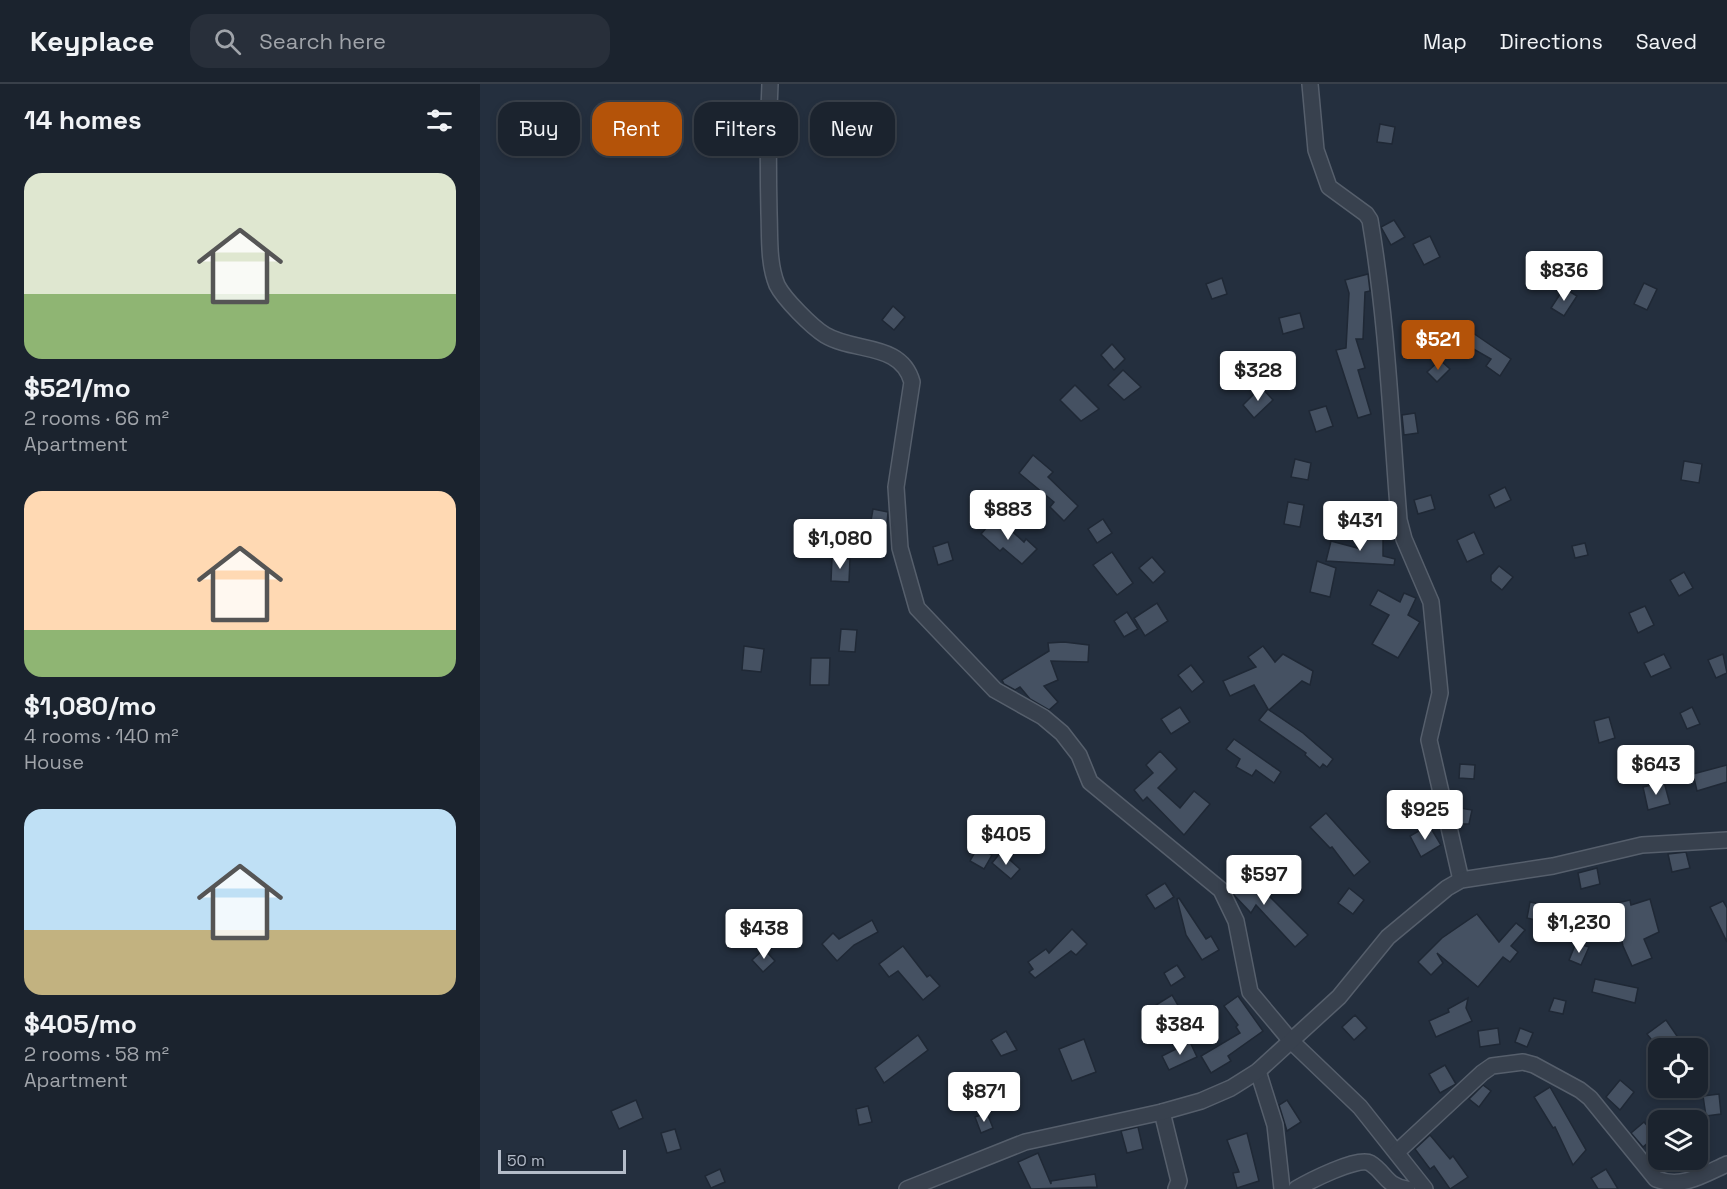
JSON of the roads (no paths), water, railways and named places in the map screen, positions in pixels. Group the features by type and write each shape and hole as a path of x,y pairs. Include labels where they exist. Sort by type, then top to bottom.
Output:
{"street":[{"path":"770,84 768,135 770,254 778,287 785,297 825,335 891,355 906,366 912,382 896,487 900,548 917,608 995,690 1043,717 1062,733 1079,755 1090,782 1221,890 1236,921 1247,986 1291,1041 1360,1107 1425,1189"},
{"path":"1311,84 1316,150 1329,187 1366,214 1370,220 1379,273 1387,347 1399,520 1404,539 1431,602 1440,693 1429,740 1461,880"},
{"path":"907,1189 1024,1142 1162,1112 1211,1097 1231,1088 1258,1071 1339,998 1388,937 1447,888 1461,880 1553,866 1642,845 1727,840"},
{"path":"1397,1152 1482,1072 1492,1066 1523,1062 1534,1065 1590,1098 1656,1179 1668,1184 1684,1184 1727,1164"},
{"path":"1258,1071 1276,1133 1281,1189"},
{"path":"1162,1112 1179,1181 1176,1189"},
{"path":"1296,1189 1334,1170 1362,1161 1370,1163 1396,1188 1407,1189"}]}
